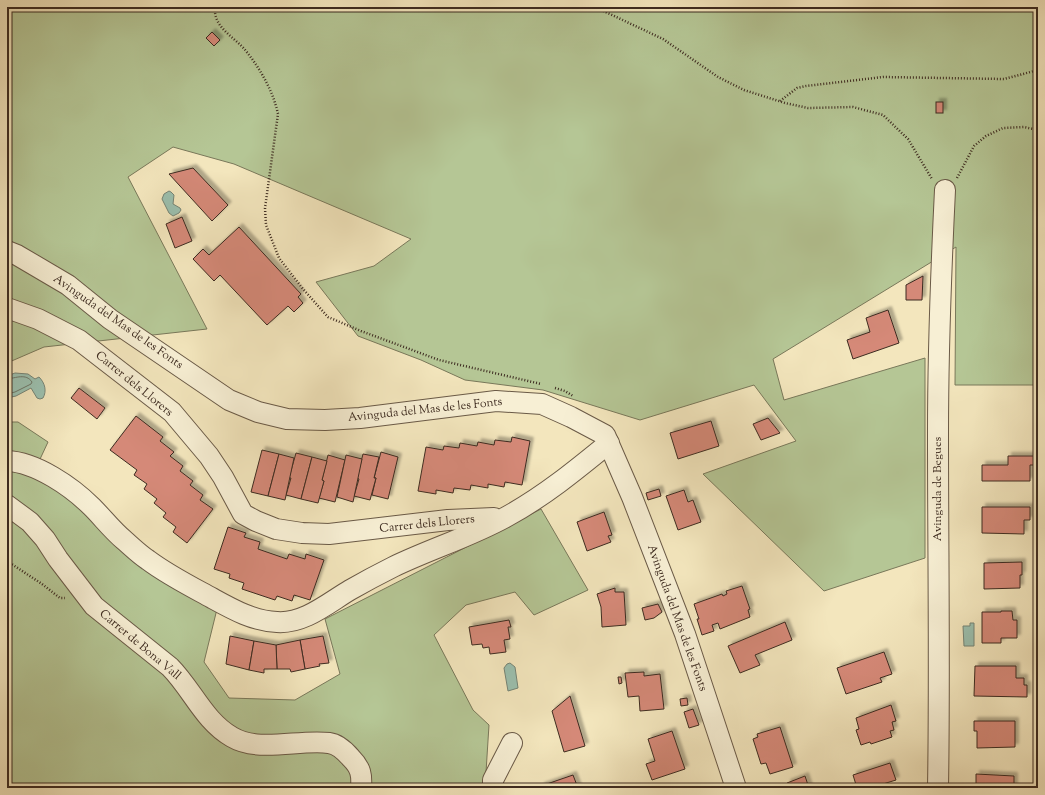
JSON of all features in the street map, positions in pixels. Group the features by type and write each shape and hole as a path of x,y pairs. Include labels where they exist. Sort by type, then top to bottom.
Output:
{"street":[{"name":"Avinguda de Begues","path":"938,788 940,693 938,433 945,190"},
{"name":"Avinguda del Mas de les Fonts","path":"7,251 17,255 68,285 110,319 229,400 258,412 287,419 325,420 360,418 496,401 542,404 605,435 632,497 685,634 736,788"},
{"name":"Carrer dels Llorers","path":"7,308 38,319 79,340 172,412 209,456 223,477 243,514 256,521 276,529 302,533 329,534 448,520 504,518"},
{"name":"Carrer dels Llorers","path":"7,461 40,470 68,487 91,506 119,536 147,560 183,582 232,608 257,619 279,622 301,618 321,609 350,590 394,566 504,518 528,504 576,470 608,443"},
{"name":"Carrer de Bona Vall","path":"7,505 30,522 45,539 58,559 94,606 175,672 219,729 244,742 258,744 330,743 342,748 355,761 362,774 361,788"},
{"path":"493,788 493,780 512,743"}],"path":[{"path":"215,7 217,20 222,28 245,49 265,79 278,114 265,208 266,225 279,258 328,317 439,360 545,385"},
{"path":"317,7 356,7"},
{"path":"595,7 663,39 718,77 744,90 780,102 808,108 853,107 883,115 908,139 928,174 937,186 945,190 956,178 974,146 986,136 1003,128 1024,127 1038,130"},
{"path":"780,102 797,88 806,86 883,77 1004,79 1038,70"},
{"path":"551,387 565,390 576,398"},
{"path":"7,561 60,598 89,599"}],"shaded area":[{"path":"7,7 1038,7 1038,385 955,385 956,247 773,359 784,400 925,358 925,558 824,591 703,474 796,441 754,385 640,420 543,390 465,380 421,360 358,336 316,282 374,266 411,239 234,164 173,147 128,177 207,329 44,347 7,363"},
{"path":"7,422 18,422 48,442 34,472 217,609 204,662 229,698 295,700 340,674 325,619 541,509 588,590 534,615 515,592 466,605 434,635 473,710 489,725 485,788 7,788"}],"water":[{"path":"169,191 174,195 173,204 181,210 173,216 169,213 162,199 164,194"},
{"path":"15,373 28,374 35,379 39,377 45,387 43,398 37,398 31,388 16,396 7,398 7,376"},
{"path":"970,623 974,623 974,646 964,646 963,626 970,626"},
{"path":"510,663 515,667 518,688 508,691 504,668"}],"building":[{"path":"212,32 220,40 214,46 206,38"},
{"path":"936,102 943,102 943,113 936,113"},
{"path":"193,168 228,205 212,221 169,174"},
{"path":"182,217 192,241 175,248 166,224"},
{"path":"239,227 301,294 298,297 303,303 294,312 288,306 267,325 220,275 214,281 193,259 203,249 209,255"},
{"path":"923,276 922,300 906,300 906,285"},
{"path":"888,310 899,343 853,359 847,340 870,332 866,318"},
{"path":"79,388 105,408 97,419 71,398"},
{"path":"136,416 163,437 160,441 174,452 170,456 183,466 180,471 193,481 190,485 203,495 200,500 213,509 187,543 173,532 176,527 163,517 166,513 154,503 157,499 144,489 147,484 134,475 137,470 110,450"},
{"path":"768,418 780,433 761,440 753,424"},
{"path":"711,421 719,446 678,459 670,433"},
{"path":"512,437 530,441 522,485 505,482 504,487 488,484 488,488 471,485 470,490 454,488 453,493 436,490 436,494 418,491 426,447 443,450 444,446 459,448 460,443 477,446 478,442 494,445 495,440 511,442"},
{"path":"262,450 279,454 268,496 251,492"},
{"path":"381,452 398,457 388,499 372,495 376,478 374,478"},
{"path":"296,453 312,457 301,499 286,495"},
{"path":"279,454 294,458 285,500 268,496"},
{"path":"363,454 379,457 374,478 376,478 370,500 354,496 359,479 357,478"},
{"path":"328,455 345,460 335,502 319,498 324,481 322,480"},
{"path":"346,455 362,459 353,502 337,497"},
{"path":"1008,456 1038,456 1038,465 1030,465 1030,481 982,481 982,465 1008,465"},
{"path":"312,457 327,461 322,480 324,481 318,503 301,499"},
{"path":"659,489 661,496 648,500 646,493"},
{"path":"684,490 688,502 693,500 701,522 678,530 666,496"},
{"path":"982,507 1030,507 1030,520 1024,520 1024,534 982,533"},
{"path":"604,512 612,535 608,536 611,542 587,551 577,522"},
{"path":"228,527 246,533 244,537 260,542 258,549 287,559 289,554 305,559 306,554 324,560 310,600 294,595 292,601 277,596 275,600 242,589 244,583 229,578 230,574 214,569"},
{"path":"1022,562 1020,588 984,589 984,563"},
{"path":"742,586 750,609 748,610 750,617 720,629 718,623 712,625 714,631 702,635 694,604 722,594 723,596 727,594 726,591"},
{"path":"615,588 615,592 624,592 626,625 602,627 601,607 597,594"},
{"path":"658,604 662,612 654,618 645,620 642,608"},
{"path":"1012,611 1013,620 1017,620 1017,638 1001,638 1001,643 982,643 982,612"},
{"path":"509,620 511,627 508,627 510,639 504,640 506,652 490,654 489,647 483,648 482,644 472,645 469,627"},
{"path":"785,622 792,640 755,655 760,665 740,673 728,646"},
{"path":"230,636 254,641 249,670 226,664"},
{"path":"323,636 329,663 319,664 320,666 305,669 300,640"},
{"path":"300,640 305,669 291,672 290,669 277,669 276,645"},
{"path":"254,641 276,645 277,669 264,669 264,673 249,670"},
{"path":"884,652 892,674 880,678 882,682 846,694 837,668"},
{"path":"975,666 1016,666 1016,678 1024,678 1024,685 1027,685 1027,697 974,696"},
{"path":"644,672 644,676 660,674 664,709 640,711 639,696 628,697 625,673"},
{"path":"618,677 621,677 622,683 619,684"},
{"path":"570,696 585,746 564,752 552,711"},
{"path":"687,698 688,705 681,706 680,699"},
{"path":"891,705 896,721 892,722 894,730 890,731 892,737 871,744 870,742 861,745 856,730 859,729 856,718"},
{"path":"693,709 699,725 689,728 684,712"},
{"path":"974,721 1015,721 1015,747 977,748 977,731 974,731"},
{"path":"780,727 793,767 770,774 766,763 761,764 753,739 758,737 757,734"},
{"path":"672,731 685,769 652,780 646,764 655,761 648,739"},
{"path":"890,763 896,780 883,784 884,788 857,788 853,775"},
{"path":"976,774 1014,776 1014,788 976,788"},
{"path":"573,775 578,788 541,788 541,786"},
{"path":"805,776 809,788 789,788 787,783"}]}
